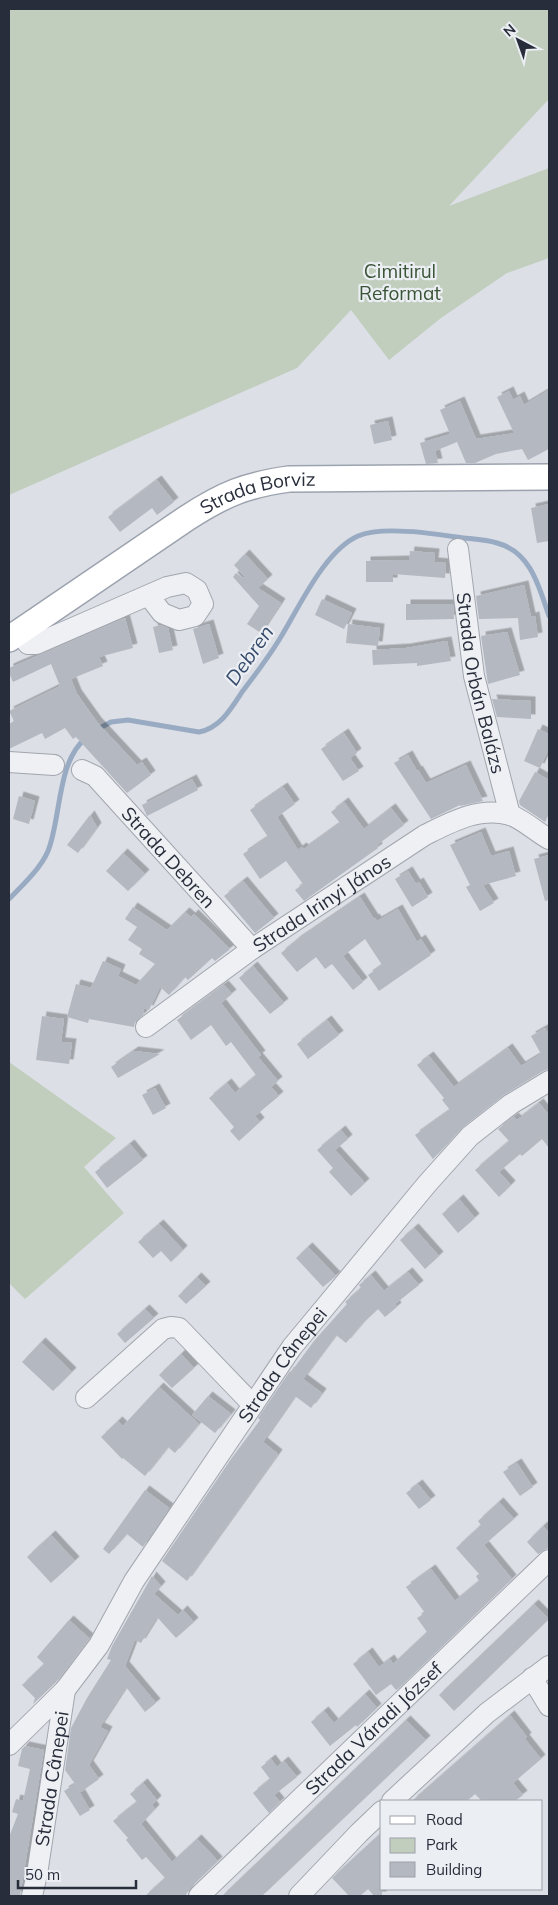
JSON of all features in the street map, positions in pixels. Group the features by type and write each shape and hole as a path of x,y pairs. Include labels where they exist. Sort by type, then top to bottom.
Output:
{"main road":[{"name":"Strada Borviz","path":"14,635 187,518 236,490 289,479 549,477"}],"street":[{"name":"Strada Orbán Balázs","path":"458,549 474,676 510,815"},
{"path":"14,635 28,644 36,644 149,596"},
{"path":"9,762 54,765"},
{"name":"Strada Debren","path":"82,770 95,776 252,949"},
{"name":"Strada Irinyi János","path":"146,1027 252,949 425,835 446,824 474,814 510,815"},
{"path":"510,815 549,839"},
{"name":"Strada Cânepei","path":"9,1745 65,1690 99,1645 134,1581 292,1347 427,1184 470,1136 511,1104 549,1081"},
{"path":"86,1398 163,1329 171,1327 178,1328 253,1406"},
{"name":"Strada Váradi József","path":"199,1896 549,1560"},
{"path":"393,1800 487,1714 549,1666"},
{"path":"532,1678 549,1706"},
{"name":"Strada Cânepei","path":"32,1896 65,1690"},
{"path":"299,1896 380,1813"}],"green space":[{"name":"Cimitirul Reformat","path":"9,9 549,9 549,99 449,206 549,168 549,258 507,273 441,318 389,360 351,310 297,368 9,495"},
{"path":"9,1062 116,1138 84,1167 124,1213 25,1299 9,1283"}],"building":[{"path":"549,390 549,449 528,460 522,449 496,454 475,463 466,463 457,442 435,451 438,463 426,464 420,443 450,434 440,410 460,401 476,439 514,433 497,397 509,391 513,400 520,396 524,405"},
{"path":"388,421 392,440 374,444 370,425"},
{"path":"157,480 174,502 157,515 152,508 120,532 108,517"},
{"path":"549,504 549,541 537,543 531,508"},
{"path":"410,551 435,553 434,562 446,563 445,578 393,574 393,582 366,582 366,561 409,560"},
{"path":"245,554 268,579 258,588 281,603 261,633 247,624 259,606 233,577 236,573 243,578 245,577 234,565"},
{"path":"524,585 531,617 535,616 538,637 520,640 518,618 479,619 476,596"},
{"path":"322,599 352,613 344,629 315,615"},
{"path":"406,604 453,604 454,619 406,620"},
{"path":"125,618 133,648 99,657 103,666 71,679 77,694 97,722 137,765 142,762 151,775 127,793 76,737 73,739 65,728 45,739 42,733 9,749 9,724 14,721 9,711 60,686 51,664 13,682 9,668"},
{"path":"209,624 219,658 203,664 193,629"},
{"path":"348,624 380,628 378,646 346,643"},
{"path":"161,625 168,628 173,650 159,653 153,627"},
{"path":"507,632 520,675 488,684 481,636"},
{"path":"447,641 451,661 417,666 417,663 373,665 372,650 406,648"},
{"path":"492,699 531,701 531,719 497,717"},
{"path":"538,729 549,734 549,748 540,768 524,761"},
{"path":"344,733 357,753 350,758 359,771 343,781 321,749"},
{"path":"408,755 426,783 466,765 483,801 460,805 431,819 394,763"},
{"path":"535,772 549,780 549,814 545,822 520,805 519,801"},
{"path":"192,779 198,790 147,816 142,805"},
{"path":"283,787 295,804 277,817 298,850 302,847 304,849 340,823 331,812 344,802 364,829 391,808 404,825 377,845 378,848 304,901 295,890 303,884 286,861 260,879 243,854 268,837 250,810"},
{"path":"19,796 35,801 29,824 13,819"},
{"path":"90,815 97,827 78,853 67,845"},
{"path":"481,832 491,856 509,851 516,876 483,885 494,903 480,911 466,887 470,885 450,845"},
{"path":"123,853 145,874 128,891 106,871"},
{"path":"549,855 549,900 545,901 534,859"},
{"path":"408,871 416,884 419,882 428,897 412,907 395,879"},
{"path":"243,881 274,918 255,933 224,896"},
{"path":"360,897 377,921 398,909 417,942 421,939 431,955 379,991 368,975 382,965 365,939 343,956 363,982 353,990 332,964 325,969 316,957 297,972 281,953"},
{"path":"133,907 167,930 185,912 191,917 194,914 230,949 215,961 212,958 188,980 185,977 169,995 160,987 149,1010 144,1008 143,1015 135,1022 134,1027 89,1019 88,1023 67,1017 76,984 91,988 103,961 121,969 118,976 136,985 155,964 139,954 142,949 128,940 137,927 125,919"},
{"path":"253,966 284,1003 270,1014 239,978"},
{"path":"224,985 232,994 221,1003 261,1055 258,1057 278,1081 271,1087 279,1096 255,1116 260,1122 239,1141 230,1131 234,1127 209,1098 227,1083 235,1093 256,1075 231,1042 226,1046 211,1025 191,1040 177,1020"},
{"path":"42,1016 64,1019 61,1042 72,1043 69,1064 36,1060"},
{"path":"327,1020 339,1035 308,1059 297,1044"},
{"path":"545,1028 549,1035 549,1069 504,1095 463,1127 433,1159 415,1135 450,1110 442,1100 444,1098 417,1065 429,1056 454,1087 508,1048 521,1066 541,1054 531,1036"},
{"path":"134,1051 160,1054 118,1078 111,1067"},
{"path":"155,1088 166,1108 153,1115 142,1095"},
{"path":"539,1103 549,1115 549,1148 542,1139 499,1172 511,1185 499,1197 475,1170 509,1141 498,1129 514,1117 517,1120"},
{"path":"341,1130 348,1139 335,1150 365,1183 351,1196 329,1172 333,1168 317,1150"},
{"path":"130,1144 143,1160 107,1188 95,1172"},
{"path":"459,1199 475,1218 458,1233 442,1214"},
{"path":"159,1224 183,1250 171,1262 161,1251 153,1258 138,1242"},
{"path":"414,1228 439,1256 425,1269 400,1240"},
{"path":"308,1247 336,1276 323,1287 296,1258"},
{"path":"408,1272 419,1285 395,1304 397,1307 385,1317 378,1309 346,1343 336,1335 303,1379 322,1393 311,1408 295,1396 263,1442 278,1454 187,1581 162,1561 231,1459 260,1420 258,1418 290,1371 347,1304 345,1302 361,1288 359,1285 371,1275 384,1291"},
{"path":"197,1277 206,1286 186,1304 178,1296"},
{"path":"145,1309 154,1318 125,1343 117,1334"},
{"path":"41,1342 72,1372 53,1391 22,1362"},
{"path":"181,1354 194,1368 172,1388 159,1375"},
{"path":"159,1387 199,1424 175,1453 168,1447 145,1476 122,1459 101,1437 118,1421 123,1426"},
{"path":"208,1396 231,1414 215,1433 192,1415"},
{"path":"517,1463 533,1487 520,1496 503,1472"},
{"path":"418,1484 431,1500 419,1509 406,1493"},
{"path":"145,1490 169,1508 143,1547 127,1534 109,1554 103,1549"},
{"path":"499,1502 514,1519 484,1545 512,1579 398,1689 396,1690 391,1684 376,1695 353,1664 368,1652 379,1667 390,1659 393,1664 427,1632 417,1618 425,1613 406,1587 431,1569 455,1601 479,1581 476,1576 479,1574 456,1548 481,1525 478,1521"},
{"path":"543,1526 549,1533 549,1548 538,1554 527,1542"},
{"path":"51,1535 75,1561 51,1583 27,1557"},
{"path":"152,1576 161,1586 154,1594 178,1615 183,1610 194,1622 176,1638 157,1617 141,1643 135,1640 125,1666 156,1703 145,1712 126,1687 100,1727 108,1731 89,1765 99,1779 81,1792 65,1770 71,1728 111,1660 107,1659 112,1646"},
{"path":"534,1604 549,1619 454,1711 439,1695"},
{"path":"69,1620 89,1638 56,1682 33,1704 35,1698 22,1685 44,1664 37,1657"},
{"path":"365,1694 377,1708 357,1727 356,1725 330,1746 311,1722 324,1711 334,1723"},
{"path":"510,1715 527,1737 525,1739 541,1759 513,1783 523,1795 516,1800 481,1800 475,1794 468,1800 413,1800"},
{"path":"406,1720 426,1740 262,1896 222,1896"},
{"path":"25,1746 44,1750 20,1896 9,1896 9,1837 18,1814 12,1812 16,1799 23,1801 30,1769 18,1766 22,1749"},
{"path":"271,1759 277,1767 284,1761 297,1777 274,1795 280,1802 269,1813 253,1793 270,1779 261,1767"},
{"path":"143,1783 157,1800 152,1805 155,1809 141,1824 172,1862 197,1839 218,1861 191,1887 185,1896 145,1896 165,1878 146,1857 142,1860 126,1840 128,1838 113,1821 137,1802 130,1794"},
{"path":"75,1784 90,1810 80,1816 64,1791"},
{"path":"380,1834 380,1890 382,1890 382,1896 374,1896 368,1889 360,1896 349,1896 332,1878"}],"waterway":[{"name":"Debren","path":"98,729 111,722 128,720 199,732 219,722 266,660 323,567 346,543 368,533 379,531 420,532 487,541 509,548 526,562 532,572 549,616"},
{"name":"Debren","path":"9,899 36,870 48,851 64,776 76,749 85,739"}]}
